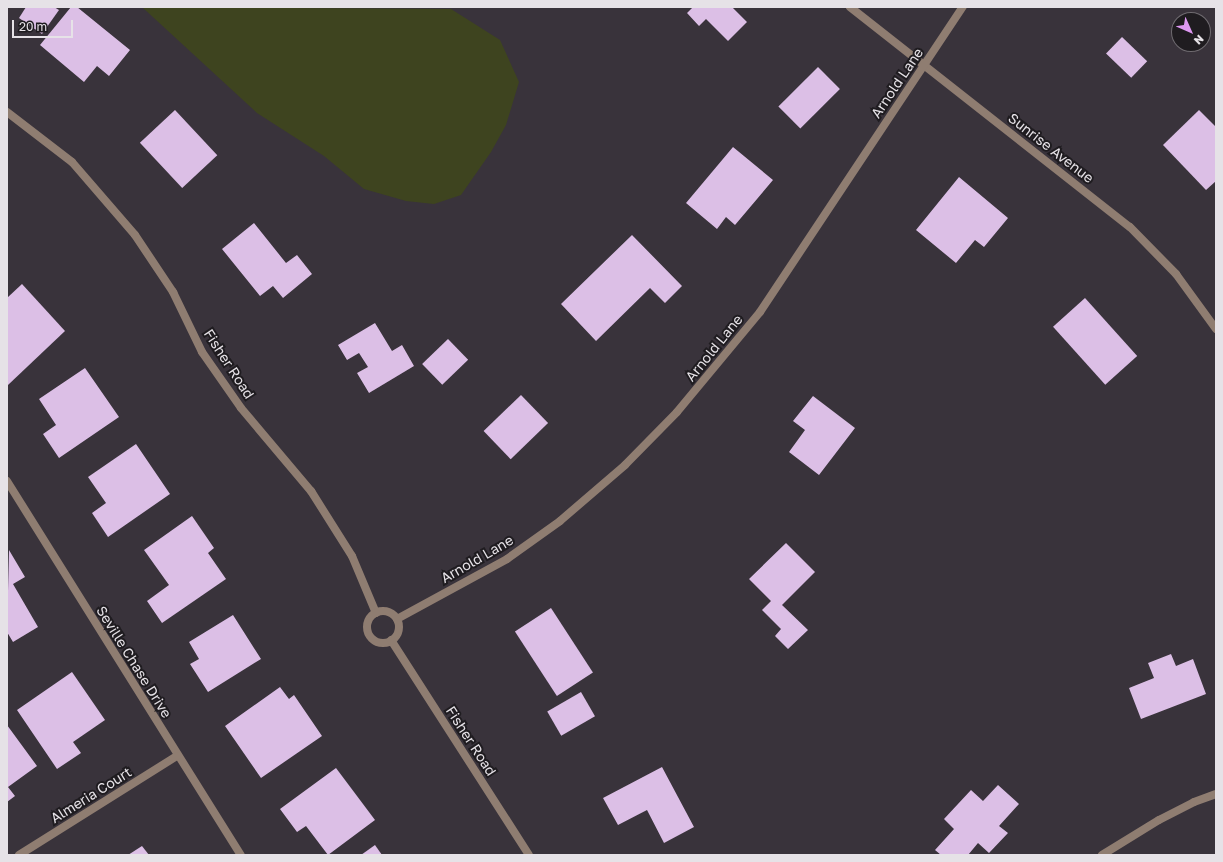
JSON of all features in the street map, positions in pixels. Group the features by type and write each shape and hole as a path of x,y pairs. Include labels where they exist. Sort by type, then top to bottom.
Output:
{"street":[{"name":"Sunrise Avenue","path":"850,7 1130,227 1176,274 1216,329"},
{"name":"Arnold Lane","path":"397,619 507,559 560,521 625,465 678,412 760,312 963,7"},
{"name":"Fisher Road","path":"7,112 72,162 135,235 173,292 207,358 241,408 311,491 352,556 376,613"},
{"name":"Seville Chase Drive","path":"7,481 177,756 241,855"},
{"path":"385,611 397,619 399,629 391,640 380,642 371,636 368,626 376,613 385,611"},
{"name":"Fisher Road","path":"391,640 529,855"},
{"name":"Almeria Court","path":"19,855 177,756"},
{"path":"1102,855 1160,820 1194,802 1216,794"}],"green space":[{"path":"142,7 451,9 500,40 519,82 506,125 491,152 461,195 434,204 406,201 364,189 324,156 257,113"}],"building":[{"path":"26,7 54,7 59,10 42,34 19,18"},
{"path":"71,7 77,7 130,50 109,76 97,66 84,82 40,45"},
{"path":"693,7 732,7 747,22 728,41 706,19 699,26 687,13"},
{"path":"1122,37 1147,61 1131,78 1106,54"},
{"path":"818,67 840,89 800,129 778,107"},
{"path":"175,110 217,155 182,188 140,143"},
{"path":"1199,110 1216,127 1216,181 1206,190 1163,145"},
{"path":"733,147 773,180 735,225 726,217 717,229 686,203"},
{"path":"959,177 1008,218 984,247 975,240 956,263 916,230"},
{"path":"254,223 286,263 297,255 312,274 283,298 273,286 260,296 222,249"},
{"path":"632,235 682,286 665,303 650,288 596,341 561,304"},
{"path":"22,284 65,331 8,385 7,298"},
{"path":"1085,298 1137,356 1105,385 1053,327"},
{"path":"375,323 392,351 402,345 414,366 369,393 357,373 368,367 359,353 347,360 338,345"},
{"path":"448,339 468,360 442,385 422,364"},
{"path":"85,368 119,417 59,458 43,434 56,425 39,399"},
{"path":"521,395 548,423 511,459 484,431"},
{"path":"813,396 855,428 819,475 789,452 805,430 793,421"},
{"path":"136,444 170,494 108,537 92,513 106,503 88,477"},
{"path":"192,516 214,548 208,553 226,579 162,623 147,601 169,585 144,550"},
{"path":"786,543 815,572 782,605 808,630 788,649 775,636 781,629 762,610 771,601 749,579"},
{"path":"9,550 25,577 13,584 38,627 13,642 7,632"},
{"path":"551,608 593,673 557,696 515,631"},
{"path":"233,615 261,659 208,692 190,664 199,659 189,642"},
{"path":"1171,654 1176,666 1193,659 1206,694 1141,719 1129,688 1154,678 1148,663"},
{"path":"72,672 105,720 73,742 81,753 57,769 17,710"},
{"path":"280,687 289,699 294,695 322,736 261,778 225,726"},
{"path":"581,692 595,716 561,736 547,712"},
{"path":"7,725 37,766 8,787 15,796 7,802"},
{"path":"662,767 694,827 664,843 647,810 618,825 603,798"},
{"path":"336,768 375,820 328,855 306,826 297,832 280,809"},
{"path":"998,785 1019,804 999,826 1008,833 989,853 978,843 968,855 941,855 935,850 954,829 944,819 971,790 983,801"},
{"path":"375,845 382,855 361,855"},
{"path":"142,846 149,855 128,855"}]}
